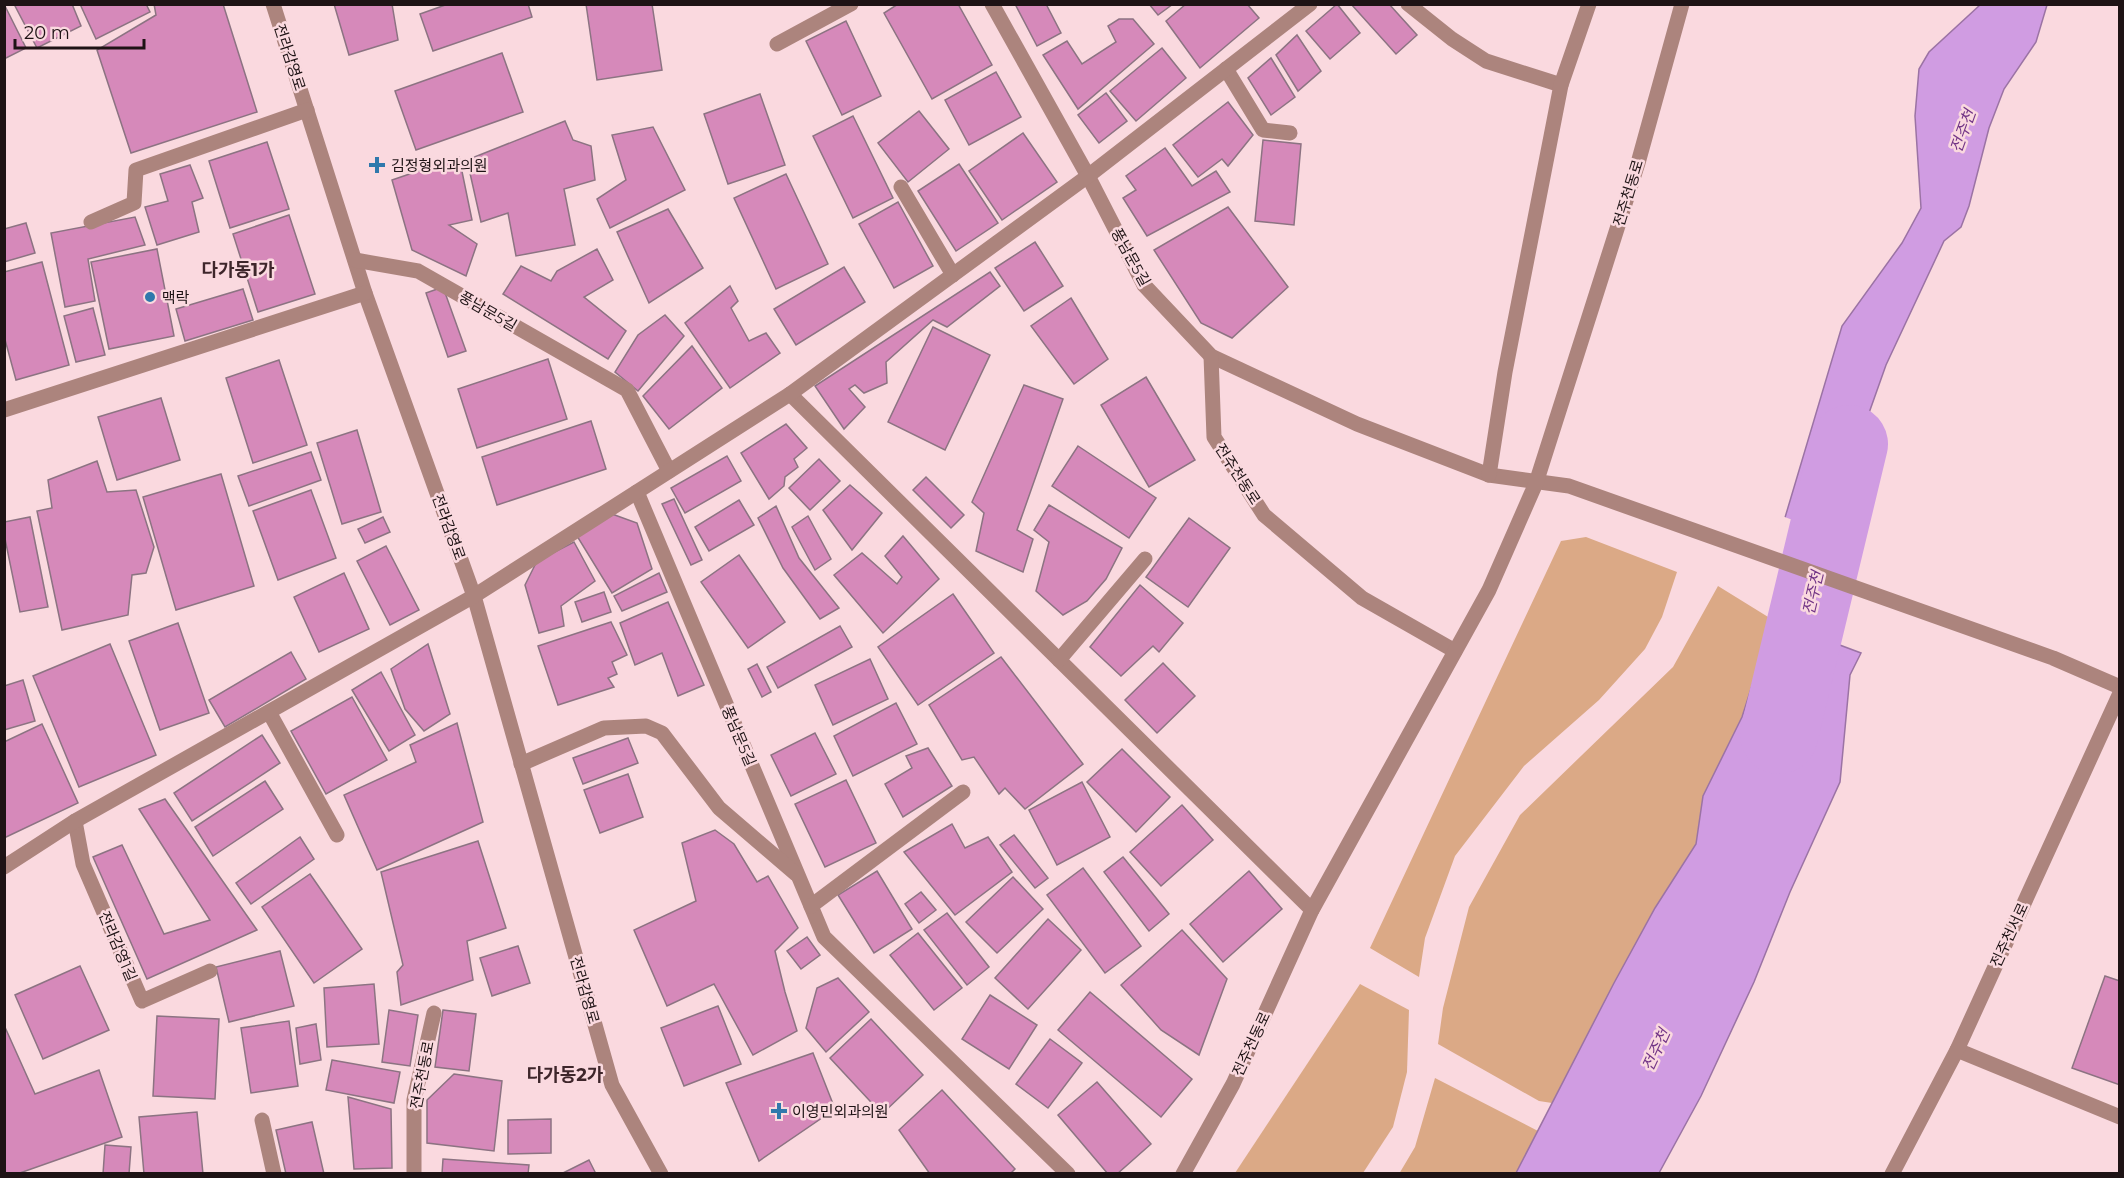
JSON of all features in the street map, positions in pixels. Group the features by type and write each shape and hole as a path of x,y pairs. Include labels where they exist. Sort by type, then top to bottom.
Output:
{"street":[{"name":"전라감영로","path":"273,4 365,293 474,596 612,1085 661,1173"},
{"path":"777,44 851,4"},
{"name":"풍남문5길","path":"992,4 1088,176 1144,285 1210,356"},
{"path":"4,867 75,820 474,596 790,394 1088,176 1310,4"},
{"path":"1408,4 1452,39 1486,61 1561,85"},
{"path":"1489,476 1505,372 1561,85 1589,4"},
{"name":"전주천동로","path":"1183,1173 1233,1084 1312,910 1489,590 1536,483 1638,163 1682,4"},
{"path":"1226,69 1263,130 1290,133"},
{"name":"전라감영로","path":"91,222 134,203 136,170 307,110"},
{"path":"901,187 953,275"},
{"name":"풍남문5길","path":"355,260 418,271 627,390 669,471"},
{"path":"4,410 365,293"},
{"path":"1210,356 1357,424 1489,476 1569,486 2053,658 2120,687"},
{"name":"전주천동로","path":"1210,356 1214,437 1264,515 1362,598 1455,651"},
{"path":"790,394 1312,910"},
{"name":"풍남문5길","path":"637,492 824,937 1068,1173"},
{"path":"1059,660 1145,559"},
{"name":"전주천서로","path":"1892,1173 1957,1050 2120,693"},
{"path":"268,712 337,835"},
{"path":"521,764 604,728 646,726 662,733 719,808 798,876"},
{"path":"811,906 963,792"},
{"name":"전라감영1길","path":"75,820 82,864 141,1001 210,971"},
{"name":"전주천동로","path":"414,1173 414,1100 434,1013"},
{"path":"1957,1050 2120,1117"},
{"path":"262,1120 274,1173"}],"shaded area":[{"path":"1586,537 1677,572 1662,617 1645,649 1599,700 1524,766 1455,856 1425,938 1419,977 1370,948 1561,541"},
{"path":"1718,586 1773,620 1742,717 1703,796 1696,844 1655,908 1552,1103 1539,1101 1438,1044 1443,1008 1469,907 1520,815 1673,667"},
{"path":"1360,984 1409,1010 1407,1072 1393,1127 1363,1173 1235,1173"},
{"path":"1435,1078 1538,1131 1516,1173 1399,1174 1415,1147"}],"water":[{"path":"1980,5 2047,5 2036,42 2004,89 1989,128 1969,206 1961,227 1944,241 1886,365 1869,413 1854,499 1855,560 1781,531 1842,326 1902,243 1921,208 1915,116 1919,69 1929,52"},
{"path":"1773,620 1861,653 1850,675 1840,782 1790,892 1754,982 1701,1096 1659,1173 1516,1173 1655,908 1696,844 1703,796 1742,717"}],"pier":[{"path":"1782,516 1857,544 1857,562 1853,563 1779,533"}],"building":[{"path":"4,4 26,48 4,59"},
{"path":"14,4 72,4 81,26 37,48"},
{"path":"80,4 146,4 150,12 96,39"},
{"path":"154,4 223,4 257,112 131,153 97,50 156,15"},
{"path":"334,4 392,4 398,40 349,55"},
{"path":"448,4 528,4 532,17 433,51 420,14"},
{"path":"586,4 652,4 662,70 597,80"},
{"path":"898,4 958,4 992,65 932,99 884,13"},
{"path":"1015,4 1046,4 1061,33 1037,46"},
{"path":"1149,4 1173,4 1158,15"},
{"path":"1186,4 1247,4 1259,18 1200,68 1166,21"},
{"path":"1337,4 1360,33 1330,59 1306,31"},
{"path":"1351,4 1389,4 1417,35 1396,54"},
{"path":"1119,19 1133,19 1154,44 1078,109 1043,55 1067,41 1082,64 1116,42 1108,26"},
{"path":"846,21 881,96 842,115 806,41"},
{"path":"1297,35 1321,71 1298,91 1276,55"},
{"path":"1162,48 1186,78 1136,121 1110,91"},
{"path":"502,53 523,112 416,150 395,91"},
{"path":"1271,58 1295,97 1271,115 1248,78"},
{"path":"996,72 1021,117 969,145 945,100"},
{"path":"1106,93 1127,121 1099,143 1078,115"},
{"path":"760,94 785,165 728,184 704,114"},
{"path":"1228,102 1253,135 1228,166 1222,159 1198,177 1173,145"},
{"path":"919,111 949,149 908,182 878,143"},
{"path":"853,116 893,198 853,218 813,136"},
{"path":"565,121 573,140 591,146 595,180 564,189 575,245 516,256 508,213 481,222 467,160"},
{"path":"653,127 685,190 610,228 597,199 626,180 612,135"},
{"path":"1023,133 1057,182 1002,220 969,171"},
{"path":"1263,140 1301,144 1294,225 1255,221"},
{"path":"267,142 289,209 230,228 209,161"},
{"path":"1165,148 1192,186 1216,171 1230,192 1147,236 1123,198 1136,190 1126,176"},
{"path":"459,157 472,220 449,225 477,244 466,276 412,250 392,180"},
{"path":"959,164 998,223 956,251 918,191"},
{"path":"190,165 203,198 192,202 199,232 157,245 145,207 168,201 160,174"},
{"path":"786,174 828,264 776,289 734,198"},
{"path":"898,202 933,266 894,288 859,224"},
{"path":"1228,207 1288,287 1232,338 1201,323 1154,250"},
{"path":"668,209 703,268 649,303 617,232"},
{"path":"289,215 315,294 258,312 233,234"},
{"path":"135,217 145,245 88,259 95,301 65,307 51,233"},
{"path":"26,223 35,253 4,262 4,229"},
{"path":"1035,242 1063,286 1024,311 995,268"},
{"path":"157,249 174,336 109,349 91,262"},
{"path":"597,249 613,280 584,297 626,331 608,359 503,294 521,266 551,281 557,271"},
{"path":"42,262 69,365 16,380 4,336 4,272"},
{"path":"844,267 865,302 796,345 774,309"},
{"path":"990,272 1000,286 947,327 933,320 886,362 887,383 864,393 855,385 849,389 865,407 844,429 815,386"},
{"path":"730,286 738,301 731,308 749,341 766,333 780,353 730,388 685,323"},
{"path":"443,287 466,351 448,357 426,293"},
{"path":"243,289 253,320 185,341 176,309"},
{"path":"1071,298 1108,359 1074,384 1031,326"},
{"path":"93,308 105,355 76,362 64,316"},
{"path":"665,315 684,336 638,391 615,372 638,335"},
{"path":"933,327 990,355 945,450 888,422"},
{"path":"692,346 722,388 669,429 643,396"},
{"path":"548,359 567,419 477,448 458,389"},
{"path":"279,360 307,445 253,463 226,378"},
{"path":"1146,377 1195,460 1149,487 1101,405"},
{"path":"1024,385 1063,399 1017,530 1033,539 1023,572 976,551 984,513 972,502"},
{"path":"161,398 180,460 117,480 98,417"},
{"path":"591,421 606,469 497,505 482,457"},
{"path":"786,424 807,448 794,459 798,467 785,477 784,486 769,499 741,453"},
{"path":"357,430 381,512 342,524 317,443"},
{"path":"1078,446 1156,498 1129,538 1052,486"},
{"path":"311,452 321,480 249,506 238,476"},
{"path":"727,456 741,481 685,513 671,488"},
{"path":"819,459 840,481 810,510 789,488"},
{"path":"97,461 107,492 136,490 154,547 146,573 132,575 128,615 62,630 37,511 52,508 48,480"},
{"path":"221,474 254,586 176,610 143,497"},
{"path":"926,477 964,515 951,528 913,490"},
{"path":"850,485 882,513 852,550 823,510"},
{"path":"311,490 336,558 278,580 253,511"},
{"path":"674,499 702,560 691,565 662,504"},
{"path":"739,500 754,525 709,551 695,527"},
{"path":"1049,505 1122,548 1106,579 1087,601 1063,615 1036,591 1049,542 1034,530"},
{"path":"776,506 799,558 839,608 820,619 783,568 758,518"},
{"path":"612,514 637,523 652,569 612,593 577,536"},
{"path":"808,516 831,559 815,570 792,527"},
{"path":"30,517 48,607 20,612 4,534 4,522"},
{"path":"383,517 390,532 365,543 358,529"},
{"path":"1189,518 1230,548 1188,607 1146,577"},
{"path":"903,536 939,579 883,633 834,575 862,553 897,584 902,577 885,556"},
{"path":"574,542 595,581 561,606 564,626 539,633 525,585 537,561"},
{"path":"386,546 419,610 390,625 357,561"},
{"path":"739,555 785,622 748,648 701,582"},
{"path":"344,573 369,629 319,652 294,597"},
{"path":"659,573 667,592 622,611 614,596"},
{"path":"1140,585 1183,623 1159,652 1153,646 1121,676 1090,647"},
{"path":"604,592 611,612 582,622 575,602"},
{"path":"953,594 994,653 918,705 878,647"},
{"path":"668,602 704,685 678,696 662,653 635,665 620,623"},
{"path":"611,622 627,655 612,662 617,674 608,678 614,687 558,705 538,646"},
{"path":"178,623 209,713 160,730 129,641"},
{"path":"840,626 852,647 778,688 767,667"},
{"path":"110,644 156,755 79,787 33,676"},
{"path":"428,644 450,714 424,731 405,709 391,669"},
{"path":"291,652 306,679 225,727 209,700"},
{"path":"1001,657 1083,764 1025,809 1005,788 999,794 974,757 962,760 929,705"},
{"path":"870,659 888,699 833,725 815,685"},
{"path":"1163,663 1195,696 1157,733 1125,700"},
{"path":"757,664 771,692 762,697 748,669"},
{"path":"381,672 415,735 389,751 352,690"},
{"path":"23,680 35,721 4,730 4,686"},
{"path":"352,697 387,760 326,794 291,731"},
{"path":"896,703 917,744 853,776 834,736"},
{"path":"457,723 483,822 377,870 344,795 416,762 410,745"},
{"path":"42,724 78,803 4,838 4,742"},
{"path":"815,733 836,774 791,796 771,755"},
{"path":"262,735 280,763 192,821 174,793"},
{"path":"628,738 638,763 583,784 573,758"},
{"path":"928,748 952,786 903,817 885,784 912,768 906,756"},
{"path":"1122,749 1170,797 1136,832 1087,782"},
{"path":"628,774 643,817 600,833 584,790"},
{"path":"846,780 876,843 825,867 795,804"},
{"path":"265,781 283,809 213,856 195,827"},
{"path":"1082,782 1110,837 1057,865 1029,810"},
{"path":"165,799 257,930 147,979 93,857 122,845 164,934 210,920 139,809"},
{"path":"1182,805 1213,840 1161,886 1130,852"},
{"path":"952,824 965,848 988,837 1012,872 955,915 904,852"},
{"path":"715,830 734,844 757,882 768,876 798,928 775,951 797,1031 753,1055 714,984 667,1006 634,930 696,901 682,843"},
{"path":"1014,835 1048,878 1035,888 1000,845"},
{"path":"300,837 314,859 251,904 236,883"},
{"path":"478,841 506,928 467,941 473,980 401,1005 397,972 403,965 381,872"},
{"path":"1123,857 1169,914 1149,931 1104,872"},
{"path":"1083,868 1141,946 1105,973 1047,895"},
{"path":"877,871 912,929 874,953 838,895"},
{"path":"1249,871 1282,909 1223,962 1190,924"},
{"path":"310,874 362,949 314,983 262,907"},
{"path":"1013,877 1043,909 997,953 966,922"},
{"path":"921,892 936,910 919,923 905,904"},
{"path":"947,913 989,967 967,985 924,930"},
{"path":"1048,919 1081,950 1028,1009 995,978"},
{"path":"1182,930 1227,979 1199,1055 1161,1030 1121,985"},
{"path":"918,933 962,988 934,1010 890,955"},
{"path":"807,937 820,955 801,969 787,951"},
{"path":"518,946 530,983 492,996 480,958"},
{"path":"280,951 294,1006 229,1022 216,967"},
{"path":"80,966 109,1030 43,1059 15,995"},
{"path":"2105,976 2120,981 2120,1085 2072,1068"},
{"path":"838,978 869,1012 826,1052 806,1028 817,988"},
{"path":"374,984 379,1044 327,1047 324,988"},
{"path":"1090,992 1192,1079 1161,1117 1058,1030"},
{"path":"990,995 1037,1025 1009,1069 962,1039"},
{"path":"718,1006 741,1064 684,1086 661,1028"},
{"path":"389,1010 418,1015 410,1066 382,1062"},
{"path":"443,1010 476,1014 469,1071 435,1067"},
{"path":"157,1016 219,1019 215,1099 153,1096"},
{"path":"871,1019 923,1075 882,1114 830,1058"},
{"path":"289,1021 298,1086 251,1093 241,1028"},
{"path":"316,1024 321,1060 300,1064 296,1028"},
{"path":"4,1025 35,1094 99,1070 122,1137 17,1174 4,1174"},
{"path":"1050,1039 1082,1063 1048,1108 1016,1084"},
{"path":"813,1053 835,1109 759,1161 726,1083"},
{"path":"332,1060 400,1072 394,1103 326,1090"},
{"path":"454,1074 502,1081 494,1151 427,1143 427,1100"},
{"path":"1097,1082 1151,1144 1117,1174 1108,1174 1058,1115"},
{"path":"942,1090 1015,1169 1010,1174 930,1174 899,1130"},
{"path":"348,1097 391,1109 392,1168 354,1169"},
{"path":"197,1112 203,1174 144,1174 139,1117"},
{"path":"551,1119 551,1153 508,1154 508,1120"},
{"path":"312,1122 324,1174 286,1174 276,1130"},
{"path":"105,1145 131,1147 129,1174 103,1174"},
{"path":"443,1159 529,1165 528,1174 442,1174"},
{"path":"589,1160 596,1174 561,1174"}],"waterway":[{"name":"전주천","path":"1779,735 1849,444"}],"place":[{"name":"김정형외과의원","path":"377,165"},
{"name":"맥락","path":"150,297"},
{"name":"이영민외과의원","path":"779,1111"}],"district":[{"name":"다가동1가","path":"238,270"},
{"name":"다가동2가","path":"565,1075"}]}
